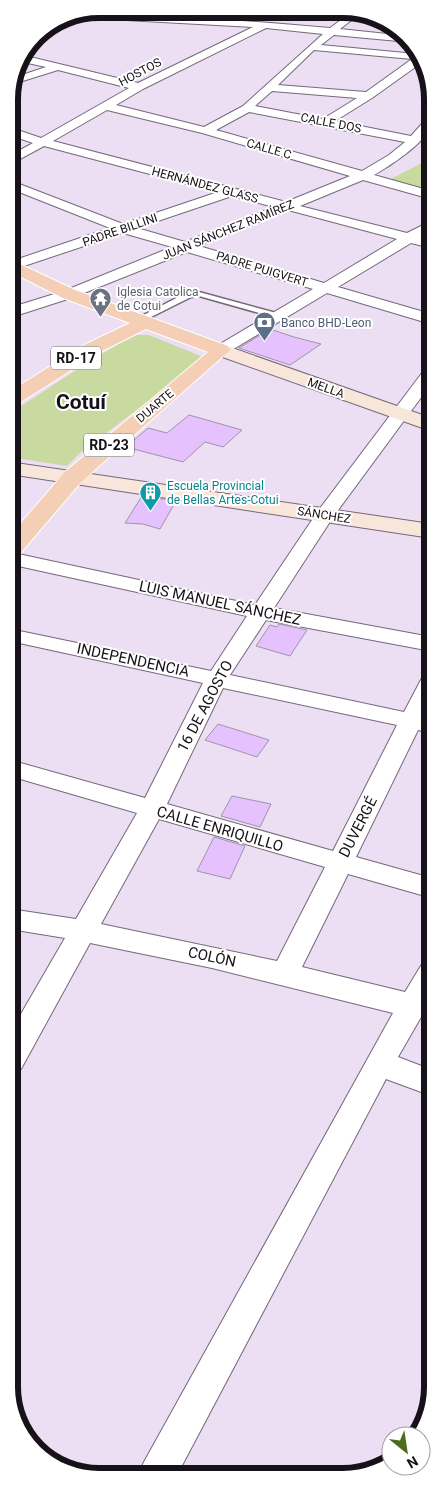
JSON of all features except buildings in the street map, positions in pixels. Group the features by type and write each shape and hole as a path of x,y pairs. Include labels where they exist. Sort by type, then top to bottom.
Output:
{"main road":[{"path":"18,269 69,294 221,350"},
{"name":"RD-17","path":"18,395 88,351 142,321"},
{"name":"MELLA","path":"221,350 424,423"},
{"name":"DUARTE","path":"18,542 73,477 221,350"},
{"name":"SÁNCHEZ","path":"18,469 424,530"}],"street":[{"path":"175,18 396,38"},
{"name":"HOSTOS","path":"18,157 139,87 276,18"},
{"path":"206,131 247,108 312,47 348,18"},
{"path":"312,47 412,57"},
{"path":"28,59 139,87"},
{"path":"326,122 368,96 414,61"},
{"path":"20,79 57,67"},
{"path":"268,87 368,96"},
{"name":"CALLE C","path":"106,106 206,131 424,193"},
{"name":"CALLE DOS","path":"247,108 415,140"},
{"name":"JUAN SÁNCHEZ RAMÍREZ","path":"18,310 69,294 364,175 379,168 405,150 424,129"},
{"name":"HERNÁNDEZ GLASS","path":"18,134 285,207 424,243"},
{"name":"PADRE PUIGVERT","path":"18,187 125,229 424,317"},
{"name":"PADRE BILLINI","path":"18,262 125,229 230,192"},
{"path":"221,350 424,229"},
{"name":"16 DE AGOSTO","path":"18,1046 152,809 217,678 325,515 424,382"},
{"name":"LUIS MANUEL SÁNCHEZ","path":"18,560 259,612 424,643"},
{"name":"INDEPENDENCIA","path":"18,637 217,678 421,724"},
{"name":"DUVERGÉ","path":"285,973 340,862 421,724"},
{"name":"CALLE ENRIQUILLO","path":"18,770 423,886"},
{"name":"COLÓN","path":"18,920 84,930 285,973 412,1006"},
{"path":"161,1468 379,1063 423,987"},
{"path":"379,1063 423,1080"}],"lane":[{"path":"142,321 189,295 199,294 277,316"}],"green space":[{"path":"424,160 424,190 387,181"},
{"path":"134,335 149,335 203,357 174,382 81,452 67,466 18,458 18,408 93,359"}],"place":[{"name":"Iglesia Catolica de Cotui","path":"101,318"},
{"name":"Banco BHD-Leon","path":"265,342"},
{"name":"Escuela Provincial de Bellas Artes-Cotui","path":"151,512"}],"district":[{"name":"Cotuí","path":"81,402"}]}
